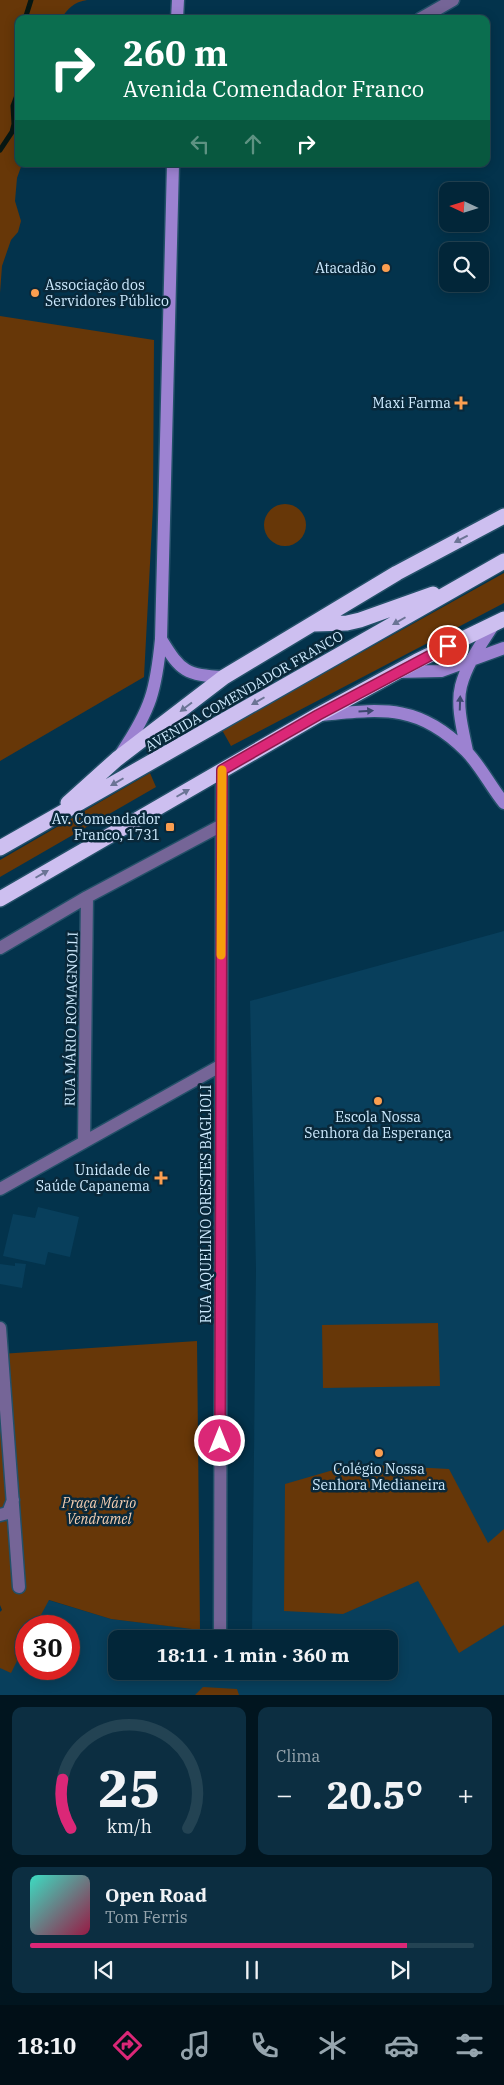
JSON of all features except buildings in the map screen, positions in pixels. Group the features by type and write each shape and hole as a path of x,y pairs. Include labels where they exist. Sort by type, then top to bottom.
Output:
{"highway":[{"path":"46,823 117,759 224,677 397,573 504,516"},
{"name":"AVENIDA COMENDADOR FRANCO","path":"0,848 504,561"},
{"path":"314,624 347,623 360,620 472,580"},
{"path":"0,899 318,715 397,672 499,621"}],"street":[{"path":"177,15 178,0"},
{"path":"427,15 453,0"},
{"path":"117,759 138,728 150,704 158,667 161,639 173,167"},
{"path":"466,752 460,716 461,686 471,662 499,621"},
{"path":"161,639 173,659 184,670 198,676 224,677"},
{"path":"397,672 441,671 471,662 504,648"},
{"path":"318,715 369,710 399,712 419,718 441,730 466,752 504,803"},
{"name":"RUA AQUELINO ORESTES BAGLIOLI","path":"220,1630 222,770"},
{"path":"0,948 87,897 222,825"},
{"name":"RUA MÁRIO ROMAGNOLLI","path":"84,1142 87,897"},
{"path":"0,1189 220,1066"},
{"path":"0,1328 19,1587"},
{"path":"0,1515 8,1513 13,1500"}],"shaded area":[{"path":"504,931 504,1695 0,1695 0,1612 25,1593 111,1619 202,1630 108,1630 108,1680 398,1680 398,1630 252,1630 256,1269 250,1001"},
{"path":"38,1207 79,1217 70,1257 48,1252 45,1265 3,1256 13,1214 35,1218"},
{"path":"15,1263 26,1264 22,1288 0,1284 0,1264 15,1266"}],"green space":[{"path":"0,0 87,0 78,2 64,15 15,15 15,167 21,167 17,178 15,201 21,221 18,232 11,240 2,266 0,293"},
{"path":"0,316 154,340 153,507 144,677 0,761"},
{"path":"289,504 297,507 303,513 306,525 303,537 297,543 281,546 273,543 267,537 264,521 267,513 273,507"},
{"path":"504,573 504,603 231,746 222,730"},
{"path":"150,773 156,787 0,877 0,860"},
{"path":"438,1323 440,1386 323,1388 322,1325"},
{"name":"Praça Mário Vendramel","path":"197,1341 200,1630 111,1619 49,1600 41,1615 15,1615 15,1665 11,1673 0,1668 0,1612 2,1610 0,1605 0,1354"},
{"path":"354,1464 449,1469 488,1543 504,1529 504,1625 459,1653 418,1581 343,1614 284,1611 285,1484"},
{"path":"203,1687 237,1689 239,1695 195,1695"}],"waterway":[{"path":"26,15 31,0"},
{"path":"0,150 12,132 15,101"}],"slow traffic":[{"path":"221,955 222,770"}],"place":[{"name":"Atacadão","path":"386,268"},
{"name":"Associação dos Servidores Público","path":"35,293"},
{"name":"Maxi Farma","path":"461,403"},
{"name":"Av. Comendador Franco, 1731","path":"170,827"},
{"name":"Escola Nossa Senhora da Esperança","path":"378,1101"},
{"name":"Unidade de Saúde Capanema","path":"161,1178"},
{"name":"Colégio Nossa Senhora Medianeira","path":"379,1453"}],"route":[{"path":"220,1441 222,770 318,715 448,646"}]}
